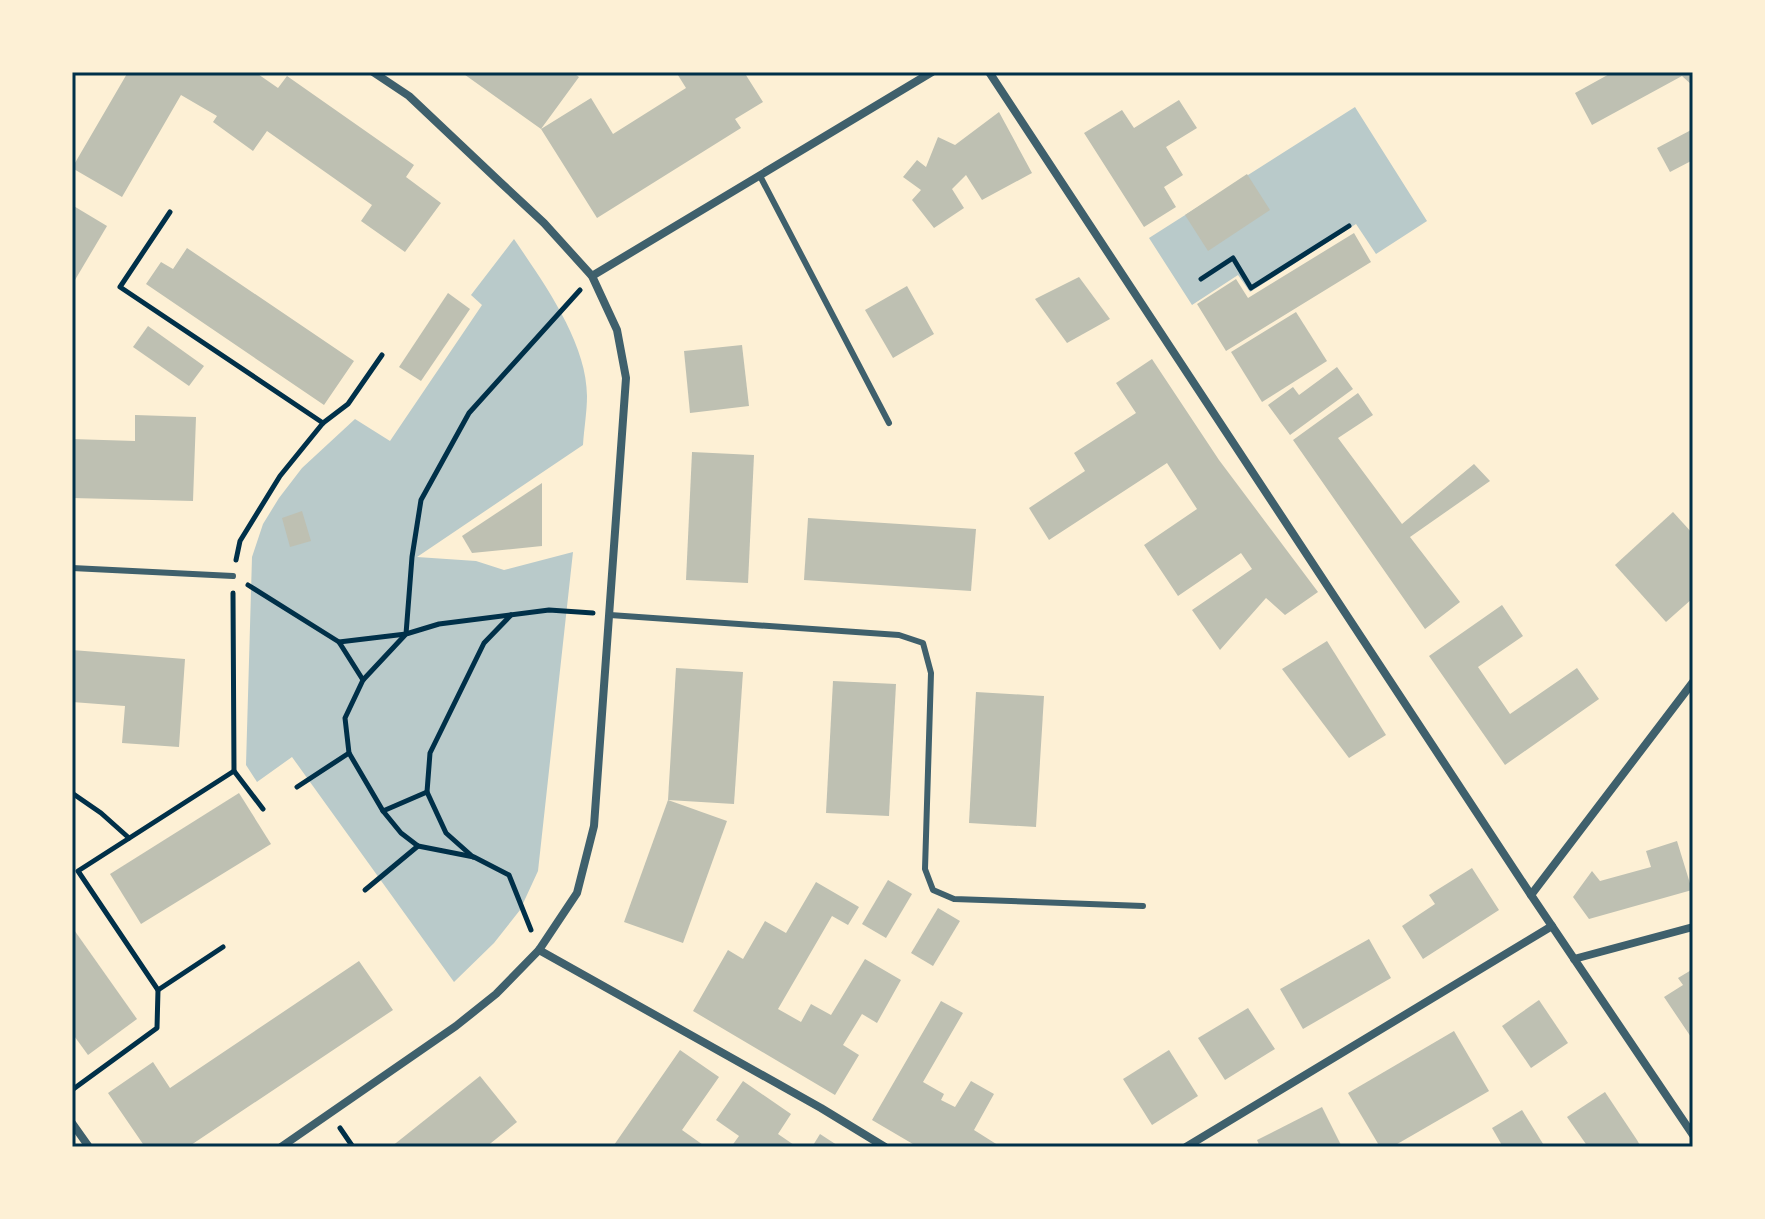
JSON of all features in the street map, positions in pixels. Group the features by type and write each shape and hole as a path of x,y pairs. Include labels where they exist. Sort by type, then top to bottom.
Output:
{"street":[{"path":"281,1147 456,1026 496,994 539,950 577,893 594,826 626,378 617,330 592,276 544,223 409,96 373,72"},
{"path":"592,276 932,72"},
{"path":"989,72 1531,895 1693,1135"},
{"path":"1531,895 1693,682"},
{"path":"1186,1147 1552,926"},
{"path":"1574,959 1693,927"},
{"path":"539,950 885,1147"},
{"path":"72,1123 89,1147"}],"lane":[{"path":"760,176 889,423"},
{"path":"72,568 233,576"},
{"path":"610,615 899,635 923,643 931,673 925,869 933,890 954,899 1143,906"}],"path":[{"path":"170,212 120,287 323,423"},
{"path":"1201,279 1233,258 1251,288 1349,226"},
{"path":"474,857 418,846 401,833 383,811 349,753 345,718 363,680 406,634 412,557 421,500 469,413 592,276"},
{"path":"263,809 234,771 233,576 240,541 280,476 323,423 348,404 382,355"},
{"path":"233,576 339,642 363,680"},
{"path":"339,642 406,634 439,624 549,610 610,615"},
{"path":"511,615 484,643 430,753 427,792 446,833 474,857 509,875 539,950"},
{"path":"297,787 349,753"},
{"path":"72,1090 157,1028 158,990 75,873 234,771"},
{"path":"383,811 427,792"},
{"path":"72,793 129,838"},
{"path":"365,890 418,846"},
{"path":"158,990 223,947"}],"shaded area":[{"path":"1355,107 1427,221 1376,254 1356,224 1250,292 1238,275 1192,305 1149,238"},
{"path":"514,239 550,293 572,334 585,376 587,408 583,445 417,557 476,561 504,570 573,552 538,871 520,910 494,943 454,982 292,757 257,782 246,765 252,557 263,524 279,498 302,468 355,419 390,441 482,305 471,295"}],"building":[{"path":"128,72 255,72 278,88 287,76 414,165 406,177 441,203 405,252 361,221 372,205 267,131 253,151 213,122 217,116 181,95 122,197 72,168"},
{"path":"461,72 572,72 579,77 541,129"},
{"path":"676,72 744,72 763,102 735,119 741,128 597,218 541,129 591,98 613,134 686,88"},
{"path":"1613,72 1693,72 1693,86 1682,76 1592,125 1575,93"},
{"path":"1179,100 1197,128 1166,147 1183,175 1164,187 1176,207 1144,227 1084,133 1122,110 1134,128"},
{"path":"999,112 1032,173 982,200 966,175 952,189 964,208 934,228 912,200 921,190 903,177 917,160 926,167 938,137 955,145"},
{"path":"1693,129 1693,160 1670,172 1657,148"},
{"path":"1247,174 1270,210 1208,251 1185,215"},
{"path":"72,205 107,226 72,285"},
{"path":"1354,233 1371,262 1226,351 1197,304 1236,279 1248,298"},
{"path":"187,248 354,361 324,405 146,284 161,262 173,269"},
{"path":"1079,277 1110,319 1067,343 1035,299"},
{"path":"907,286 934,334 893,358 865,310"},
{"path":"448,293 470,309 421,381 399,367"},
{"path":"1296,312 1327,361 1262,402 1231,352"},
{"path":"148,326 204,366 189,386 133,347"},
{"path":"742,345 749,406 690,413 684,351"},
{"path":"1152,359 1219,460 1318,592 1285,615 1266,598 1220,650 1192,610 1252,569 1241,553 1178,596 1144,545 1197,509 1167,463 1049,540 1029,508 1085,471 1074,453 1136,413 1116,383"},
{"path":"1337,367 1353,389 1290,435 1268,405 1293,387 1299,395"},
{"path":"1358,393 1373,415 1338,438 1402,524 1474,464 1490,481 1410,537 1460,602 1425,629 1293,440"},
{"path":"135,415 196,417 193,501 72,498 72,439 135,441"},
{"path":"692,452 754,455 748,583 686,580"},
{"path":"542,483 542,546 472,553 462,536"},
{"path":"302,511 311,541 290,547 282,518"},
{"path":"1673,512 1693,534 1693,598 1666,622 1615,565"},
{"path":"808,518 976,529 971,591 804,580"},
{"path":"1502,605 1523,636 1478,667 1510,714 1577,668 1599,699 1505,765 1429,656"},
{"path":"1327,641 1386,735 1349,758 1282,669"},
{"path":"72,650 185,659 179,747 122,743 125,706 72,702"},
{"path":"676,668 743,672 734,804 668,800"},
{"path":"833,681 896,684 889,816 826,813"},
{"path":"976,692 1044,696 1036,827 969,823"},
{"path":"239,793 271,844 141,924 110,874"},
{"path":"668,800 727,821 683,943 624,922"},
{"path":"1677,841 1692,890 1589,919 1573,897 1592,871 1600,881 1651,867 1646,851"},
{"path":"1472,868 1499,910 1423,959 1402,926 1435,904 1429,895"},
{"path":"888,880 912,894 886,938 862,924"},
{"path":"816,882 859,907 848,925 832,916 778,1009 801,1022 811,1004 831,1015 865,959 901,980 877,1023 862,1014 843,1045 859,1055 835,1095 693,1011 728,950 743,959 765,921 786,933"},
{"path":"938,908 960,921 933,966 911,953"},
{"path":"72,927 137,1019 88,1055 72,1033"},
{"path":"1369,939 1391,978 1303,1029 1280,989"},
{"path":"359,961 393,1010 188,1147 145,1147 108,1093 153,1062 170,1088"},
{"path":"1693,969 1693,1040 1664,997 1683,985 1678,978"},
{"path":"1539,1000 1568,1043 1531,1068 1502,1026"},
{"path":"941,1001 963,1013 923,1082 944,1094 941,1100 955,1107 971,1081 994,1094 974,1130 1001,1147 918,1147 872,1120"},
{"path":"1248,1008 1275,1049 1225,1080 1198,1038"},
{"path":"1454,1031 1489,1091 1392,1147 1380,1147 1348,1093"},
{"path":"680,1050 719,1077 682,1130 706,1147 614,1145"},
{"path":"1169,1050 1198,1096 1152,1125 1123,1079"},
{"path":"480,1076 517,1122 486,1147 391,1147"},
{"path":"743,1081 791,1114 778,1134 797,1147 731,1147 739,1136 716,1120"},
{"path":"1605,1092 1641,1147 1588,1147 1567,1117"},
{"path":"1322,1107 1342,1147 1260,1147 1257,1140"},
{"path":"1522,1110 1545,1147 1503,1147 1492,1128"},
{"path":"820,1134 840,1147 812,1147"}]}
